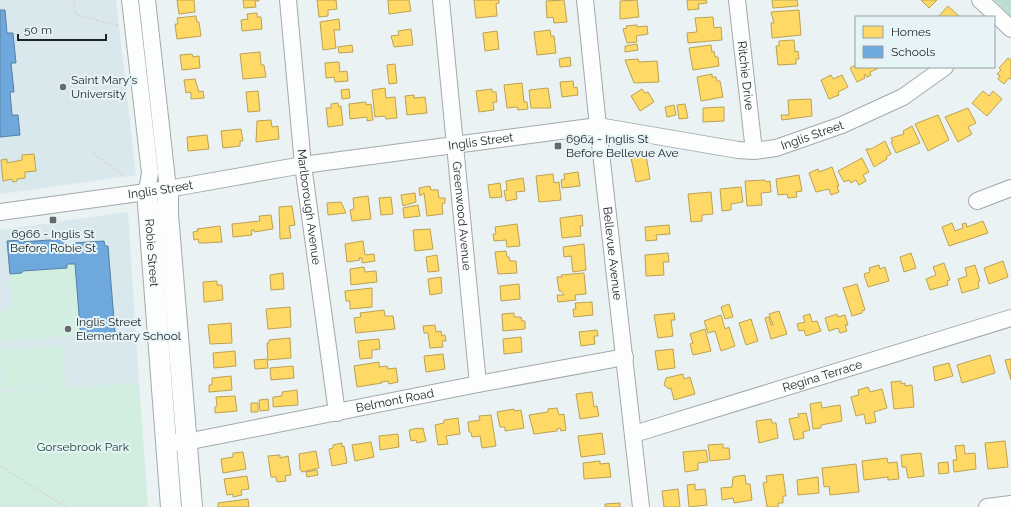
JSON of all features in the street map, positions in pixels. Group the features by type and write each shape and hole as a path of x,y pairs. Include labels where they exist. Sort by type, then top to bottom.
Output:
{"main road":[{"name":"Robie Street","path":"168,189 168,214 192,507"},
{"name":"Robie Street","path":"147,191 171,507"}],"street":[{"name":"Robie Street","path":"130,0 150,173 147,191"},
{"name":"Robie Street","path":"147,0 168,189"},
{"name":"Marlborough Avenue","path":"288,0 303,165 337,413"},
{"name":"Greenwood Avenue","path":"441,0 478,384"},
{"name":"Bellevue Avenue","path":"585,0 641,507"},
{"name":"Ritchie Drive","path":"737,0 754,151"},
{"path":"980,0 994,16"},
{"path":"995,17 1011,29"},
{"name":"Inglis Street","path":"0,212 168,189 303,165 598,126 754,151 776,148 842,125 903,97 944,68"},
{"path":"977,201 1011,188"},
{"name":"Regina Terrace","path":"634,434 1011,318"},
{"name":"Belmont Road","path":"166,442 186,442 478,384 625,357"},
{"path":"987,507 1011,504"}],"path":[{"path":"74,0 75,12 78,15 124,27"},
{"path":"93,153 126,177"},
{"path":"0,466 66,507"}],"shaded area":[{"name":"Saint Mary's University","path":"0,0 116,0 136,175 0,194"},
{"name":"Inglis Street Elementary School","path":"128,212 139,383 0,392 0,230"}],"green space":[{"path":"994,0 1011,0 1011,17"},
{"path":"67,264 75,264 81,335 0,342 0,311 12,310 10,274 22,273 22,271 67,268"},
{"path":"63,345 66,387 2,390 0,349"},
{"name":"Gorsebrook Park","path":"139,383 148,507 0,507 0,392"}],"building: Homes":[{"path":"177,0 194,0 195,12 179,14"},
{"path":"243,0 259,1 255,1 256,7 244,8"},
{"path":"317,0 336,0 337,9 328,10 328,16 319,17"},
{"path":"388,0 409,0 411,11 389,14"},
{"path":"474,0 499,0 499,3 496,4 497,16 476,18"},
{"path":"564,0 567,22 554,23 553,17 547,18 546,1"},
{"path":"637,0 639,17 620,19 620,1"},
{"path":"687,0 706,0 707,3 698,4 699,9 688,10"},
{"path":"772,0 797,0 798,6 773,8"},
{"path":"921,0 937,0 929,8"},
{"path":"948,6 959,16 939,16"},
{"path":"799,10 801,35 772,38 771,23 774,23 771,12"},
{"path":"257,13 257,17 261,17 262,29 242,31 241,20 248,19 247,14"},
{"path":"196,16 197,22 199,22 201,36 177,39 175,24 178,24 177,18"},
{"path":"713,17 714,28 721,27 722,40 688,43 687,33 697,32 695,18"},
{"path":"339,19 340,30 334,30 336,48 323,50 320,22"},
{"path":"637,25 637,27 647,26 648,34 636,36 637,42 627,43 623,29 627,28 626,26"},
{"path":"411,29 413,45 394,47 391,36 399,35 398,31"},
{"path":"550,30 551,36 554,36 556,53 537,55 534,32"},
{"path":"497,31 499,49 485,51 483,33"},
{"path":"794,40 795,52 798,51 799,59 796,59 796,64 778,65 776,46 779,46 779,41"},
{"path":"637,44 638,50 625,52 625,46"},
{"path":"352,45 353,52 339,53 338,47"},
{"path":"711,45 712,52 714,51 715,57 718,57 719,66 693,70 689,48"},
{"path":"260,52 261,65 264,65 266,77 243,79 240,54"},
{"path":"192,54 193,57 199,56 200,68 182,70 180,55"},
{"path":"570,57 571,66 560,67 559,59"},
{"path":"1008,58 1011,60 1011,79 1009,78 1004,84 998,79 1000,76 997,74 1001,70 999,68"},
{"path":"638,59 639,62 657,61 659,82 634,83 625,60"},
{"path":"339,62 340,72 347,71 348,81 335,82 334,77 326,78 325,63"},
{"path":"395,64 397,83 389,84 387,65"},
{"path":"855,66 855,68 877,69 870,72 871,75 867,77 865,74 865,78 857,82 850,68"},
{"path":"712,74 712,77 716,77 717,81 720,81 723,97 701,101 697,77"},
{"path":"831,75 833,79 842,75 848,87 838,92 839,95 829,99 821,80"},
{"path":"195,79 199,92 203,91 204,98 191,99 191,92 186,93 184,80"},
{"path":"573,81 574,88 577,87 578,95 562,97 560,82"},
{"path":"522,83 524,102 527,102 528,109 518,110 517,107 507,108 504,85"},
{"path":"385,88 386,98 395,97 397,118 386,119 385,116 375,117 372,90"},
{"path":"548,88 551,108 531,108 529,90"},
{"path":"349,89 350,98 342,99 341,90"},
{"path":"492,89 492,92 496,92 497,102 493,102 494,110 479,112 476,91"},
{"path":"642,89 645,93 648,92 654,102 640,111 631,96"},
{"path":"258,91 260,111 248,112 246,92"},
{"path":"983,91 989,96 993,91 1002,99 987,116 972,103"},
{"path":"414,95 414,98 425,97 427,113 407,115 405,96"},
{"path":"811,99 812,116 782,120 781,115 789,115 788,100"},
{"path":"366,102 366,105 371,104 373,120 367,121 367,117 350,119 349,104"},
{"path":"338,103 339,107 341,106 343,125 328,127 326,108 331,108 331,104"},
{"path":"685,104 688,118 679,119 677,105"},
{"path":"674,105 676,115 667,117 665,107"},
{"path":"724,107 724,121 703,122 703,108"},
{"path":"968,108 976,123 968,127 972,134 958,142 945,117"},
{"path":"938,115 949,140 928,151 915,124"},
{"path":"271,120 272,127 278,126 279,139 256,142 257,121"},
{"path":"912,126 920,143 896,153 891,142 893,141 891,138 904,134 903,131"},
{"path":"241,129 243,141 240,141 240,146 223,148 221,131"},
{"path":"207,135 209,149 188,151 187,137"},
{"path":"885,141 891,154 886,157 887,159 874,167 866,149 871,149"},
{"path":"34,154 36,171 25,172 25,178 17,179 17,181 13,182 12,179 3,181 1,160 7,159 7,163 22,160 22,155"},
{"path":"646,155 650,179 636,182 631,158"},
{"path":"862,158 869,172 863,175 866,181 859,185 856,180 851,183 849,180 844,182 838,171"},
{"path":"832,167 839,186 837,186 839,192 831,195 829,189 816,192 809,173 818,169 819,172"},
{"path":"578,172 580,186 562,188 561,180 565,179 564,174"},
{"path":"553,174 554,183 559,182 561,200 539,202 536,176"},
{"path":"799,175 802,191 796,192 797,197 788,198 787,194 778,195 776,179"},
{"path":"523,178 525,191 516,192 517,199 506,201 504,191 507,190 506,181"},
{"path":"765,180 766,182 770,181 771,192 761,193 762,205 747,206 745,181"},
{"path":"500,183 502,197 490,198 488,185"},
{"path":"430,186 431,190 438,190 439,198 445,198 445,203 442,204 443,214 427,216 424,193 420,196 419,188"},
{"path":"741,187 743,202 731,204 731,210 722,211 720,189"},
{"path":"711,192 713,214 702,215 702,221 691,222 688,194"},
{"path":"415,193 416,202 403,206 401,195"},
{"path":"368,196 371,219 352,221 350,210 354,209 353,198"},
{"path":"391,197 393,214 381,215 379,198"},
{"path":"341,202 346,213 328,215 327,203"},
{"path":"418,205 420,216 404,218 403,208"},
{"path":"292,206 295,225 289,226 291,238 280,239 279,207"},
{"path":"271,215 273,229 254,232 254,230 251,230 252,235 233,237 232,224 260,221 259,216"},
{"path":"582,215 583,226 580,226 581,236 562,238 560,218"},
{"path":"983,221 988,233 949,246 942,227 952,223 955,231 963,228 962,224 966,223 967,227"},
{"path":"517,224 520,246 507,247 506,240 494,241 493,234 496,234 495,227"},
{"path":"669,225 670,234 656,235 657,240 646,241 645,227"},
{"path":"220,226 222,242 199,243 198,239 194,240 193,232 198,231 197,229"},
{"path":"430,229 433,249 415,251 413,230"},
{"path":"363,241 365,255 374,254 375,261 362,263 362,258 359,258 360,260 347,262 345,244"},
{"path":"584,244 586,270 573,272 571,256 564,257 563,247"},
{"path":"506,251 507,257 509,257 510,261 516,261 517,273 498,274 495,252"},
{"path":"668,253 669,262 663,262 664,275 646,276 645,255"},
{"path":"911,253 916,268 904,272 900,257"},
{"path":"437,255 439,271 428,272 426,257"},
{"path":"1003,261 1008,277 989,284 984,268"},
{"path":"944,263 950,280 947,281 948,285 930,290 926,279 936,275 933,267"},
{"path":"879,265 880,269 885,267 889,281 868,287 864,274 870,272 869,268"},
{"path":"975,265 980,281 978,282 979,288 962,293 958,279 967,276 965,268"},
{"path":"364,267 365,272 376,271 377,282 351,285 350,269"},
{"path":"283,273 284,289 271,290 270,275"},
{"path":"584,273 586,294 575,295 576,300 558,302 557,295 564,295 561,291 559,291 557,277 562,277 561,275"},
{"path":"441,277 442,293 430,295 428,279"},
{"path":"217,281 217,285 222,285 223,300 204,302 203,282"},
{"path":"519,284 520,299 501,301 500,286"},
{"path":"857,284 865,310 862,311 862,313 852,316 843,288"},
{"path":"372,288 372,307 350,309 350,301 346,301 345,291"},
{"path":"592,302 593,315 574,317 573,309 576,309 575,303"},
{"path":"729,304 733,317 725,319 721,307"},
{"path":"290,307 291,327 268,329 266,309"},
{"path":"384,310 385,316 393,316 395,329 356,333 354,318 361,317 360,313"},
{"path":"779,311 787,334 771,339 765,318 769,317 771,325 773,325 769,314"},
{"path":"514,313 514,317 521,317 522,321 525,321 525,329 503,331 502,314"},
{"path":"674,313 675,320 671,320 673,336 658,338 654,315"},
{"path":"810,314 812,322 817,321 821,331 806,336 804,330 799,331 797,324 805,322 803,316"},
{"path":"837,314 838,317 845,315 848,325 845,325 847,331 840,333 838,328 829,331 825,318"},
{"path":"721,315 725,329 729,327 735,346 721,351 715,331 708,333 704,321"},
{"path":"751,319 758,341 746,345 739,323"},
{"path":"231,323 232,343 210,344 208,325"},
{"path":"435,325 436,332 441,331 442,336 445,335 446,341 442,341 443,347 430,348 428,333 424,333 423,326"},
{"path":"705,329 711,351 693,355 690,344 693,343 690,334"},
{"path":"597,330 598,336 594,336 595,344 581,346 579,332"},
{"path":"521,337 522,352 504,354 503,339"},
{"path":"290,338 291,358 268,360 267,343 269,343 269,340"},
{"path":"379,339 380,349 372,350 372,358 360,359 358,341"},
{"path":"673,349 675,368 658,370 655,351"},
{"path":"235,351 236,366 214,368 213,353"},
{"path":"443,354 445,369 426,372 424,356"},
{"path":"990,355 995,373 962,383 957,365"},
{"path":"267,359 268,368 255,369 254,360"},
{"path":"1011,359 1011,380 1005,360"},
{"path":"379,362 379,367 387,366 388,369 396,368 398,382 389,384 388,381 357,387 354,366"},
{"path":"949,363 953,376 935,381 933,367"},
{"path":"293,366 294,378 271,380 270,368"},
{"path":"683,374 684,379 690,377 695,394 674,400 671,388 669,389 664,385 666,378"},
{"path":"231,376 232,390 209,392 209,385 212,385 212,378"},
{"path":"901,381 901,384 905,383 905,386 912,385 914,407 894,409 891,382"},
{"path":"868,387 870,392 882,389 887,408 874,412 876,422 866,424 864,414 856,416 851,397 859,395 858,390"},
{"path":"297,390 298,405 273,407 273,397 282,396 282,392"},
{"path":"592,392 594,407 597,406 599,416 580,419 576,394"},
{"path":"235,396 237,411 215,413 215,407 217,406 216,397"},
{"path":"268,399 269,410 260,411 259,400"},
{"path":"821,402 822,408 840,405 842,421 821,425 821,428 813,429 810,404"},
{"path":"251,403 258,403 258,412 251,412"},
{"path":"557,408 559,415 564,414 566,430 561,431 560,428 557,429 557,431 534,434 529,415 548,412 548,409"},
{"path":"514,409 514,411 521,410 524,428 505,431 505,427 500,427 497,412"},
{"path":"806,413 810,430 803,432 804,438 794,440 789,419 799,417 798,414"},
{"path":"491,415 496,446 482,448 480,436 472,437 471,432 469,432 468,422 480,420 479,416"},
{"path":"458,418 460,434 446,436 448,444 438,445 435,425 444,423 444,420"},
{"path":"771,419 772,423 776,423 778,438 759,443 756,421"},
{"path":"423,428 426,441 417,443 416,440 411,441 409,430"},
{"path":"602,433 605,454 581,457 578,436"},
{"path":"398,434 399,447 380,450 379,436"},
{"path":"1005,441 1008,467 988,469 985,443"},
{"path":"371,442 374,457 355,461 352,445"},
{"path":"342,443 342,447 344,446 347,463 332,466 329,449 333,448 333,445"},
{"path":"723,444 723,448 729,448 730,459 710,461 708,445"},
{"path":"964,445 965,454 975,453 976,469 954,472 953,460 957,460 955,446"},
{"path":"706,450 708,462 698,463 698,470 685,472 683,452"},
{"path":"316,451 319,468 302,472 300,469 299,454"},
{"path":"243,452 246,469 223,473 221,459 233,457 233,453"},
{"path":"921,453 924,476 908,478 906,467 902,467 901,455"},
{"path":"280,455 280,458 288,456 291,475 285,476 286,481 277,482 276,477 271,477 268,456"},
{"path":"887,458 888,463 897,462 899,479 888,480 888,477 864,480 862,461"},
{"path":"600,461 600,464 609,463 611,477 584,479 583,463"},
{"path":"948,462 949,473 939,474 938,463"},
{"path":"856,464 859,492 830,495 829,486 824,487 822,468"},
{"path":"317,470 318,475 307,477 306,472"},
{"path":"783,474 786,496 783,496 783,503 778,503 778,507 767,507 763,483 767,482 766,476"},
{"path":"745,475 746,484 750,484 752,500 734,503 733,498 722,500 721,488 732,487 733,477"},
{"path":"247,476 249,489 241,490 242,495 233,497 233,494 227,495 224,479"},
{"path":"818,477 819,493 798,495 797,480"},
{"path":"695,484 695,490 705,489 707,505 689,507 687,485"},
{"path":"678,489 680,507 664,507 662,491"},
{"path":"248,499 249,507 218,507 218,503"},
{"path":"620,503 620,507 605,507 605,504"}],"building: Schools":[{"path":"0,10 5,10 7,33 13,33 16,63 11,63 14,92 10,92 12,115 18,115 20,135 0,137"},
{"path":"65,239 66,247 74,246 74,243 104,241 105,246 108,246 115,332 111,333 112,338 81,340 75,264 67,264 67,268 22,271 22,273 10,274 7,241 19,240 20,242"}],"place":[{"name":"Saint Mary's University","path":"63,87"},
{"name":"6964 - Inglis St Before Bellevue Ave","path":"558,146"},
{"name":"6966 - Inglis St Before Robie St","path":"53,220"},
{"name":"Inglis Street Elementary School","path":"68,329"}]}
